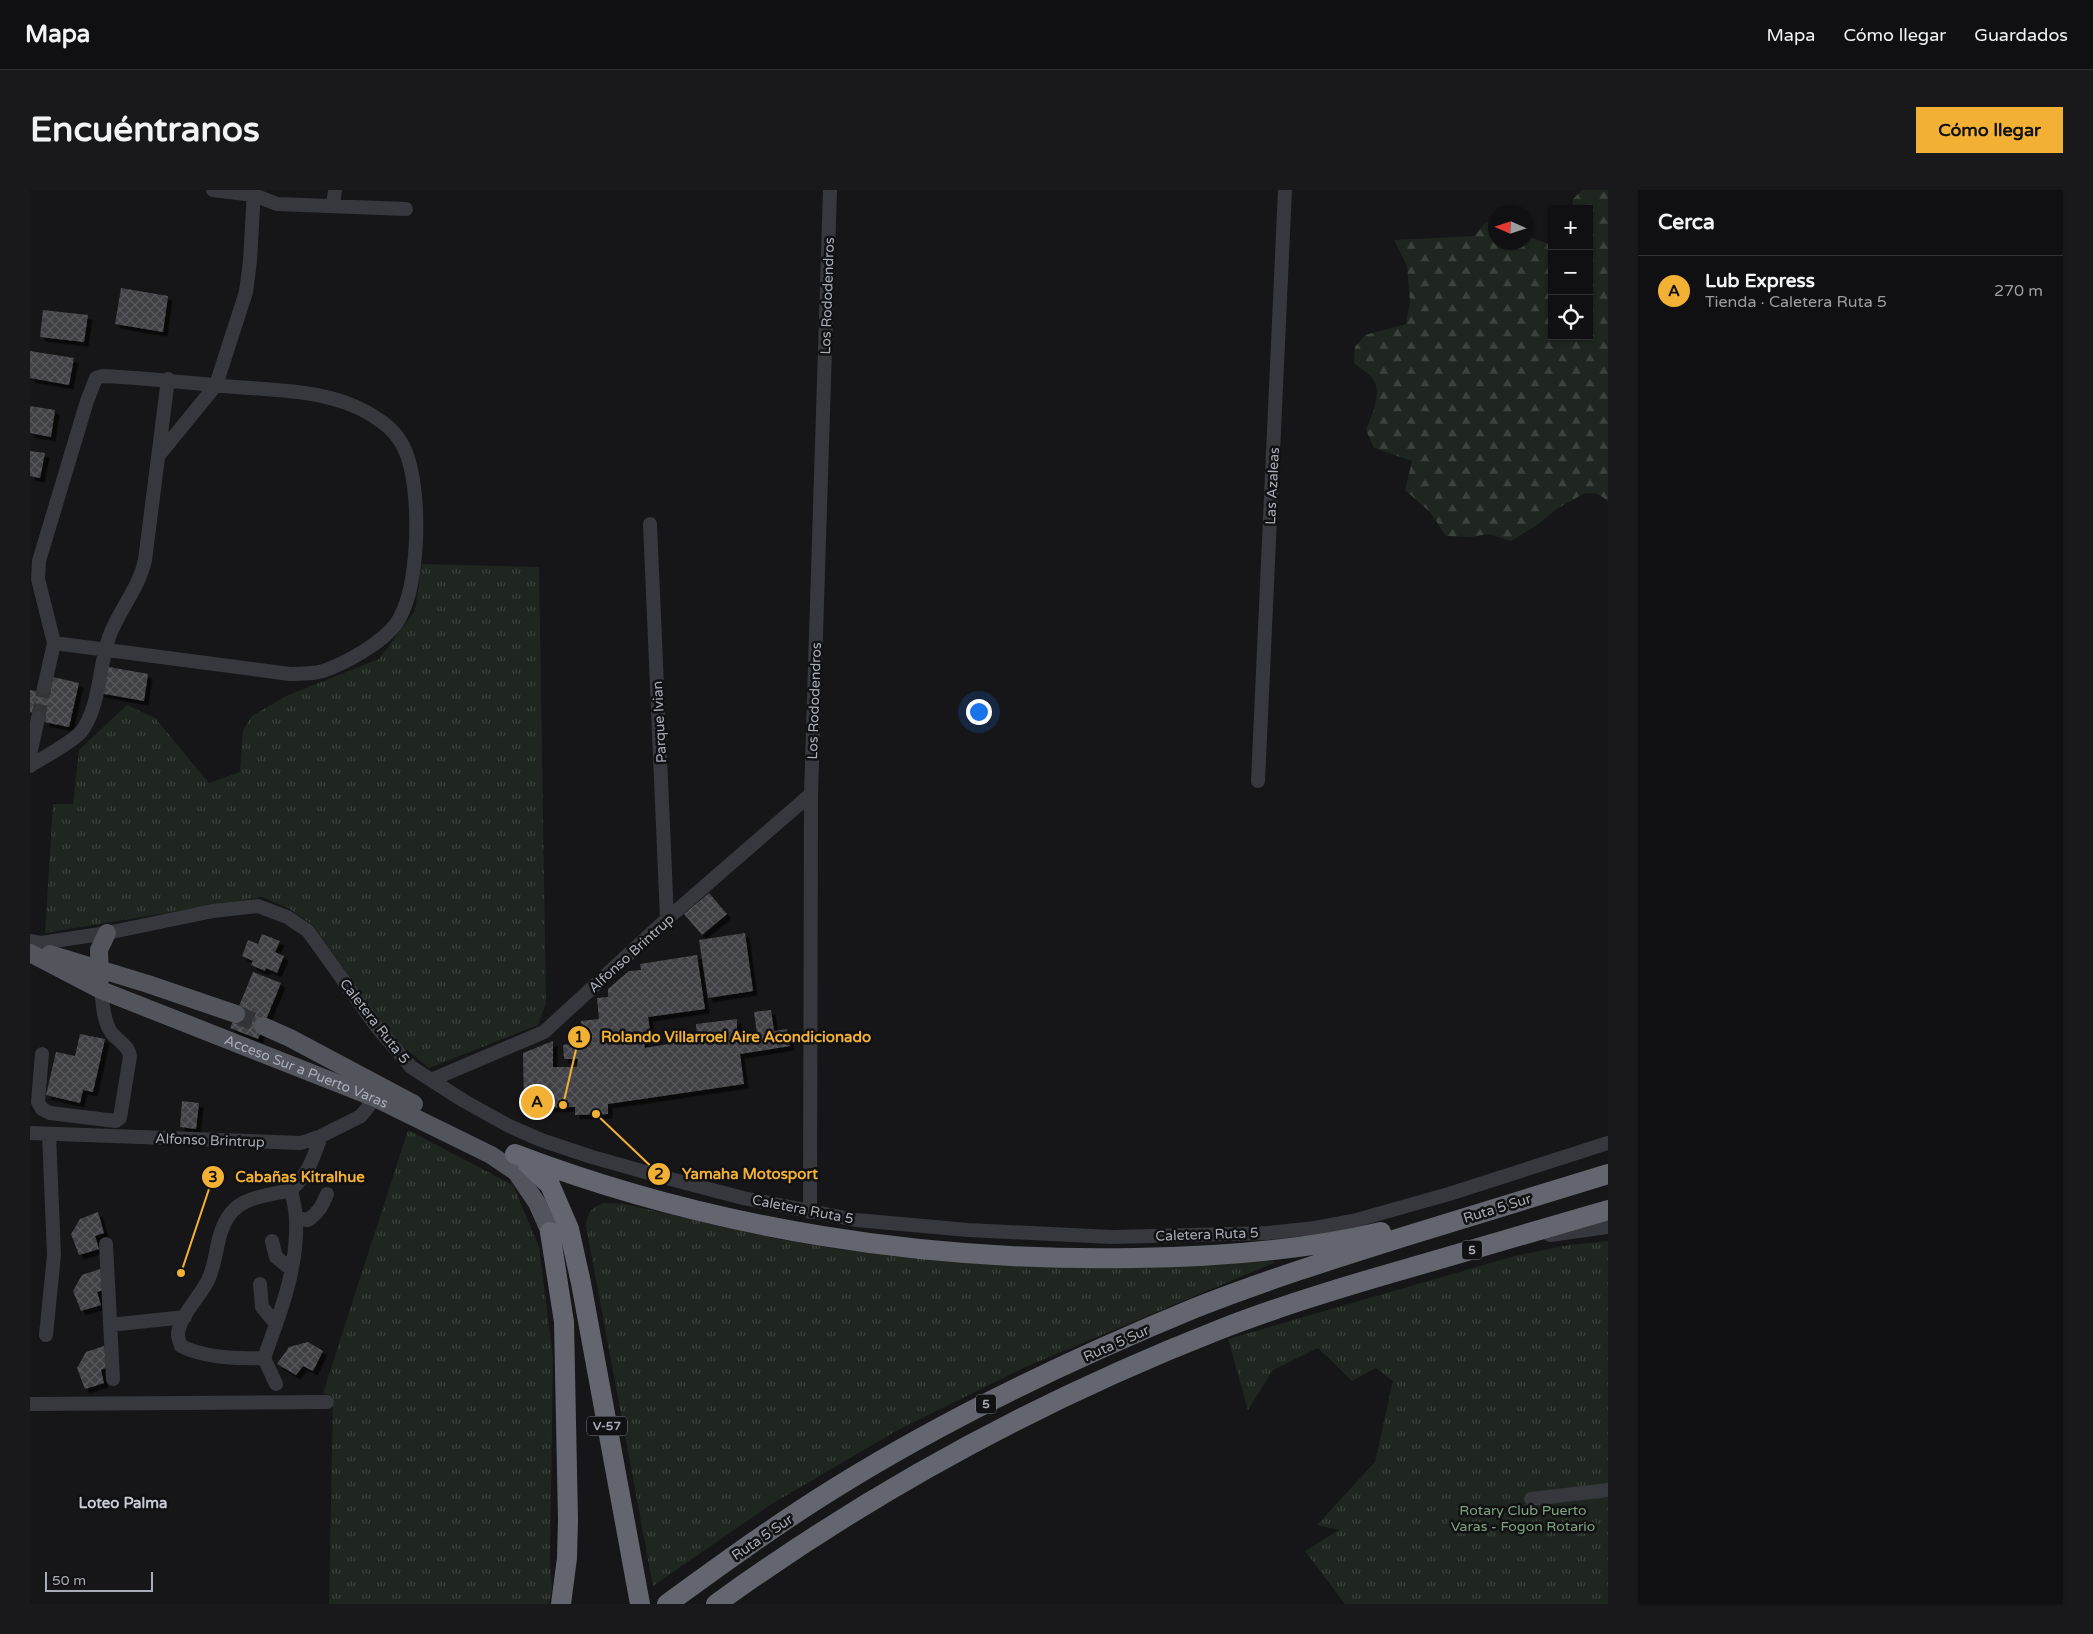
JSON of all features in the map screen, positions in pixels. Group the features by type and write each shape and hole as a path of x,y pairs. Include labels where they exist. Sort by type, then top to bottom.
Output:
{"highway":[{"path":"515,1154 566,1174 663,1202 779,1229 895,1246 1009,1256 1155,1258 1289,1249 1376,1233 1526,1198"},
{"name":"V-57","path":"515,1154 531,1166 550,1185 569,1229 581,1283 640,1604"},
{"name":"Ruta 5 Sur","path":"667,1604 739,1552 835,1488 898,1451 1012,1391 1110,1345 1230,1295 1334,1258 1608,1174"},
{"name":"Ruta 5 Sur","path":"716,1604 786,1554 880,1495 929,1467 1102,1380 1233,1324 1336,1289 1608,1210"},
{"path":"550,1232 564,1322 568,1520 567,1558 562,1604"},
{"name":"V-57","path":"550,1232 581,1283"}],"main road":[{"path":"101,990 100,950 107,933"},
{"name":"Acceso Sur a Puerto Varas","path":"30,947 236,1014"},
{"name":"Acceso Sur a Puerto Varas","path":"30,953 101,990 375,1098 491,1155 516,1172 537,1203 550,1232"},
{"name":"Acceso Sur a Puerto Varas","path":"263,1026 515,1154"}],"street":[{"path":"213,190 254,193 277,204 406,209"},
{"path":"333,206 335,190"},
{"name":"Los Rododendros","path":"810,1212 811,794 830,190"},
{"name":"Las Azaleas","path":"1258,781 1285,190"},
{"path":"159,455 216,385 246,292 254,193"},
{"path":"44,688 54,643 38,579 39,562 96,378 103,376 168,379 320,394 364,410 392,430 399,440 408,459 415,500 414,564 408,598 404,610 395,625 372,645 341,664 314,673 290,674 106,648 54,643"},
{"path":"30,766 72,739 86,725 92,710 106,648 114,625 143,568 168,379"},
{"name":"Parque Ivian","path":"650,524 667,919"},
{"path":"30,755 38,718"},
{"name":"Alfonso Brintrup","path":"431,1080 544,1032 667,919 811,794"},
{"name":"Caletera Ruta 5","path":"30,941 41,942 107,933 213,911 258,906 287,917 308,932 376,1026 411,1067 464,1101 509,1126 550,1143 592,1157 743,1198 810,1212 901,1224 1048,1236 1112,1237 1268,1233 1315,1228 1353,1221 1449,1194 1608,1143"},
{"path":"42,1054 38,1102 42,1109 50,1113 116,1121 120,1118 130,1056 129,1049 111,1032 104,1014 101,990"},
{"name":"Alfonso Brintrup","path":"30,1133 301,1143 321,1136 361,1116 375,1098"},
{"path":"46,1336 54,1256 50,1134"},
{"path":"264,1358 240,1358 199,1352 181,1346 178,1335 185,1317 196,1302 209,1277 220,1234 231,1213 244,1202 291,1190 308,1171 321,1136"},
{"path":"276,1384 264,1358 284,1302 296,1242 296,1218 291,1190"},
{"path":"296,1218 308,1220 318,1213 327,1194"},
{"path":"1504,1240 1608,1227"},
{"path":"272,1241 276,1257 291,1270"},
{"path":"106,1244 113,1379"},
{"path":"260,1284 262,1307 276,1324"},
{"path":"110,1325 185,1317"},
{"path":"30,1404 327,1402"},
{"path":"1530,1499 1608,1490"}],"green space":[{"path":"1582,190 1608,190 1608,501 1598,494 1585,493 1555,510 1537,525 1511,541 1489,534 1470,537 1446,536 1430,512 1405,490 1412,461 1374,448 1366,430 1375,405 1376,385 1371,377 1354,363 1355,347 1365,335 1406,324 1410,301 1407,266 1394,240 1474,236 1488,222 1488,250 1533,250 1533,238 1548,244 1548,340 1593,340 1593,205 1572,205 1573,199"},
{"path":"422,564 539,567 546,1003 538,1025 429,1068 394,1039 313,925 288,908 262,897 45,933 53,804 73,804 79,750 127,705 155,718 209,783 240,772 243,730 252,716 286,696 379,659 415,611"},
{"path":"408,1130 513,1185 539,1247 553,1358 550,1560 552,1590 549,1604 329,1604 333,1397 323,1393"},
{"path":"603,1203 624,1204 778,1239 844,1250 905,1256 1276,1262 1023,1368 896,1431 770,1505 653,1586 586,1226 590,1211"},
{"name":"Rotary Club Puerto Varas - Fogon Rotario","path":"1608,1241 1608,1604 1345,1604 1305,1551 1339,1530 1317,1525 1375,1462 1393,1381 1376,1368 1352,1381 1318,1348 1273,1370 1248,1410 1228,1339 1511,1257 1562,1246"}],"building":[{"path":"121,288 168,296 163,332 115,324"},
{"path":"43,310 88,315 84,342 40,337"},
{"path":"30,351 74,358 69,385 30,378"},
{"path":"30,406 55,410 51,437 30,433"},
{"path":"30,451 45,453 40,478 30,476"},
{"path":"104,666 148,674 144,701 99,693"},
{"path":"53,677 79,683 69,727 44,722 46,716 30,712 30,690 50,694"},
{"path":"709,893 727,914 702,935 684,914"},
{"path":"745,933 753,991 708,998 699,940"},
{"path":"262,934 280,941 275,952 284,956 277,973 266,968 265,971 251,965 253,961 242,956 248,940 258,944"},
{"path":"697,955 705,1009 648,1017 651,1037 643,1038 645,1048 697,1039 696,1024 737,1019 737,1037 757,1034 754,1012 771,1010 774,1031 787,1029 790,1046 740,1054 744,1084 608,1104 608,1114 575,1115 575,1107 524,1108 523,1053 553,1041 553,1067 577,1067 578,1059 564,1059 563,1045 583,1042 581,1021 599,1019 597,998 608,997 608,989 629,971 641,970 640,964"},
{"path":"253,972 281,983 258,1039 230,1028"},
{"path":"80,1034 105,1039 93,1092 83,1090 80,1103 46,1095 56,1052 75,1056"},
{"path":"182,1101 199,1103 196,1129 180,1127"},
{"path":"98,1212 104,1233 95,1236 99,1249 79,1255 71,1234 80,1219"},
{"path":"100,1269 106,1289 97,1292 101,1305 81,1311 73,1291 82,1275"},
{"path":"308,1342 323,1351 313,1371 303,1366 296,1375 277,1364 289,1347"},
{"path":"104,1346 110,1366 101,1370 104,1383 85,1389 77,1368 86,1352"}],"tunnel":[{"path":"38,718 44,688"},
{"path":"236,1014 263,1026"}],"place":[{"name":"Lub Express","path":"537,1102"},
{"name":"Rolando Villarroel Aire Acondicionado","path":"563,1105"},
{"name":"Yamaha Motosport","path":"596,1114"},
{"name":"Cabañas Kitralhue","path":"181,1273"}],"district":[{"name":"Loteo Palma","path":"123,1503"}]}
